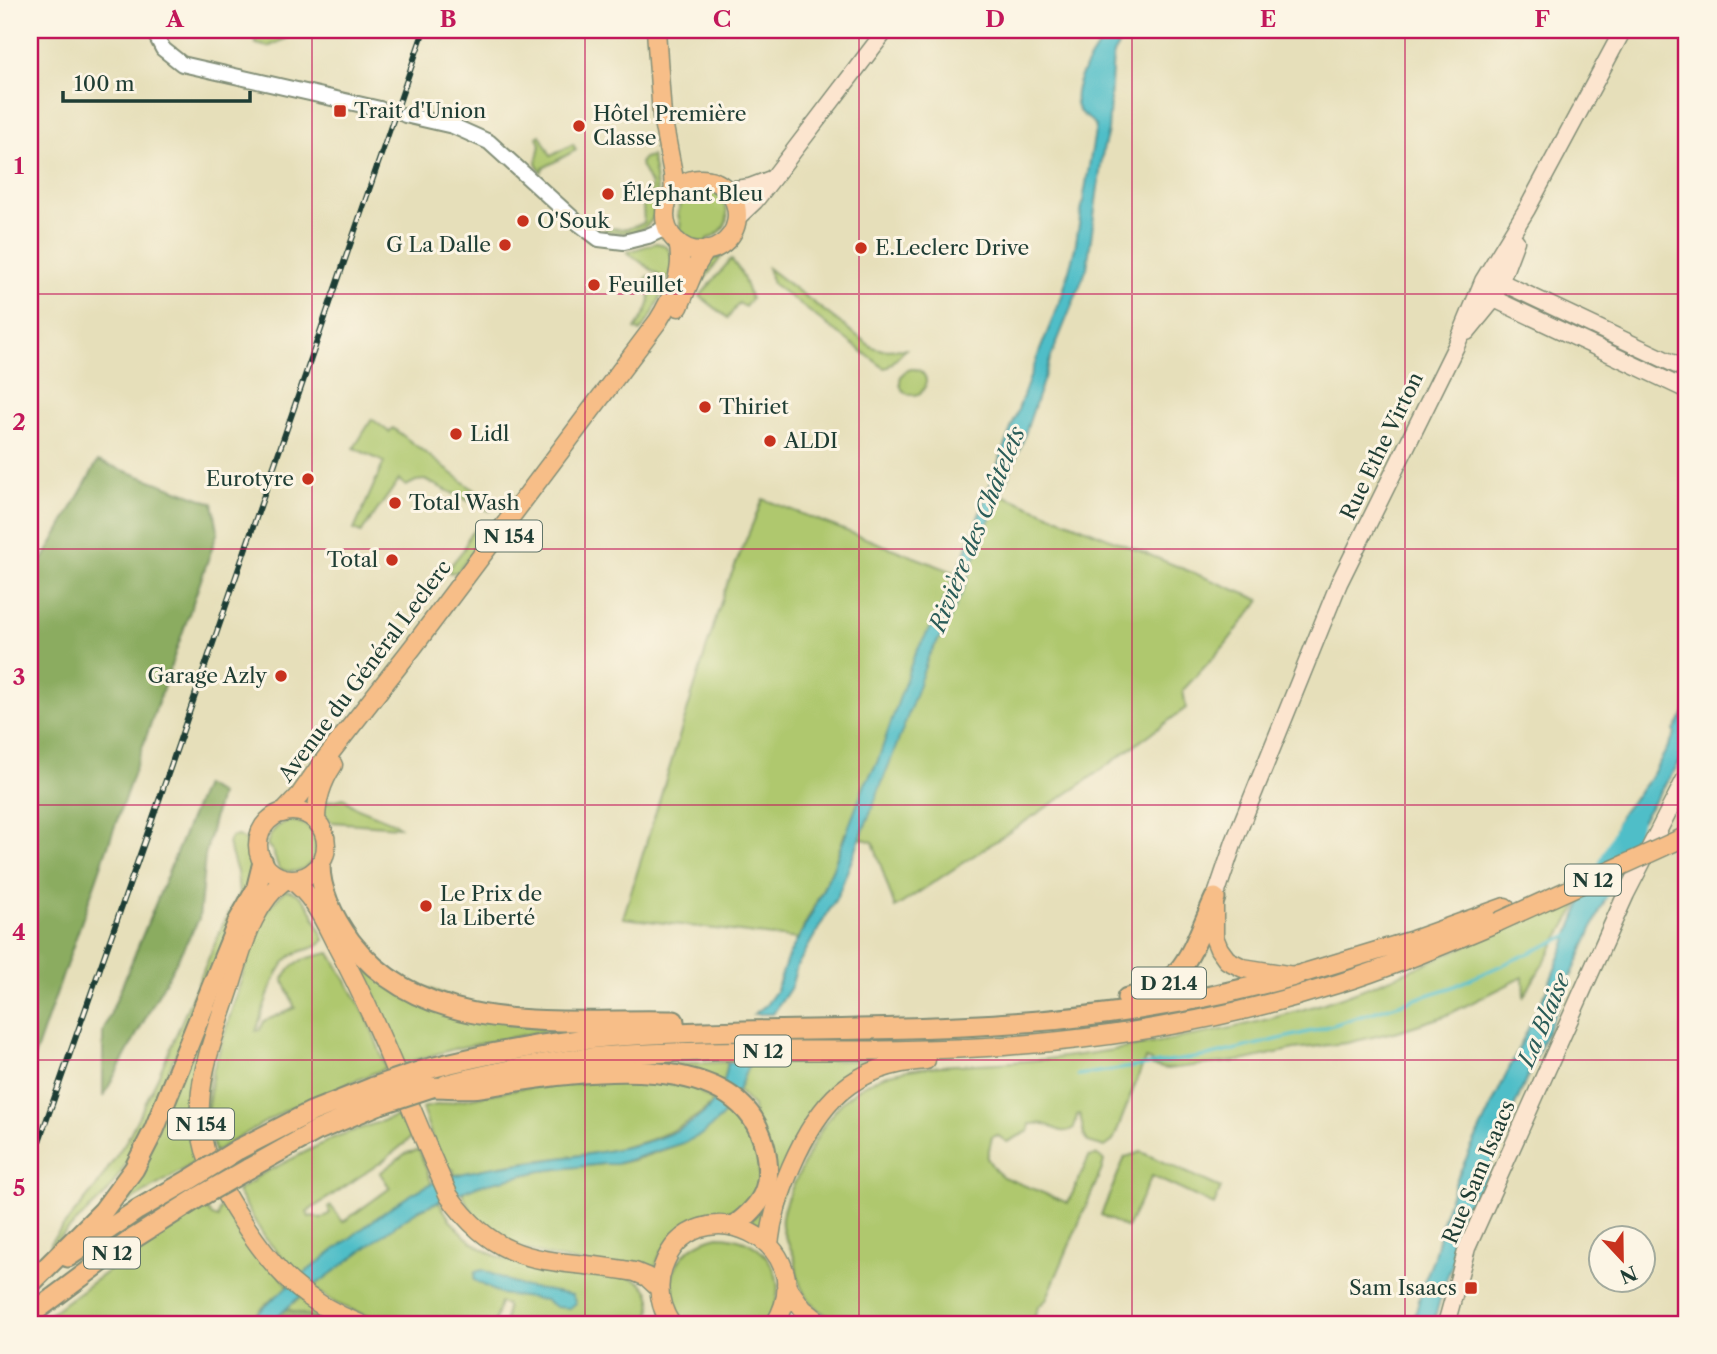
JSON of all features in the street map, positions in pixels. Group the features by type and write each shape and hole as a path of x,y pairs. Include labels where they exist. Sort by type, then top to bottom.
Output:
{"highway":[{"path":"34,1281 103,1211 134,1169 158,1121 233,933 256,890 263,862"},
{"path":"320,865 322,884 331,908 356,948 384,975 424,999 463,1012 492,1016 718,1022 732,1031"},
{"name":"D 21.4","path":"1082,1017 1093,1004 1138,996 1161,988 1173,979 1186,960 1215,898"},
{"name":"N 12","path":"34,1281 137,1210 237,1150 311,1112 377,1096 430,1078 486,1054 582,1040 650,1034 1011,1023 1082,1017 1178,1002 1294,976"},
{"path":"430,1078 477,1087 521,1079 621,1073 681,1076 713,1086 748,1112 764,1144 768,1165 763,1197 757,1207 734,1226"},
{"name":"N 12","path":"30,1315 128,1242 199,1197 377,1096"}],"main road":[{"path":"656,30 662,116 674,192"},
{"path":"665,30 675,145 683,165 700,179"},
{"path":"737,218 774,178 886,30"},
{"name":"Rue Ethe Virton","path":"1215,898 1234,842 1339,583 1457,344 1483,281 1527,209 1623,30"},
{"path":"727,190 750,187 774,178"},
{"path":"700,179 715,182 727,190 735,203 737,218 734,229 725,242 706,250 691,249 673,234 667,206 674,192 685,183 700,179"},
{"path":"1457,344 1494,299 1527,209"},
{"name":"Avenue du Général Leclerc","path":"283,813 413,647 658,321 670,301 681,265 673,234"},
{"name":"Avenue du Général Leclerc","path":"316,821 317,798 332,766 661,335 680,306 696,266 706,250"},
{"path":"1483,281 1501,282 1687,370"},
{"path":"1483,281 1494,299 1687,390"},
{"name":"Rue Sam Isaacs","path":"1446,1324 1467,1248 1626,894 1687,775"},
{"path":"288,879 307,876 320,865 325,856 323,830 316,821 301,812 283,813 267,823 260,835 259,849 263,862 271,872 302,888 314,902 375,1020 449,1196 479,1232 505,1249 545,1260 635,1272 659,1288"},
{"name":"N 12","path":"430,1078 603,1056 1004,1046 1153,1028 1269,1003 1396,964 1687,823"},
{"name":"N 12","path":"1294,976 1501,914 1687,836"},
{"name":"N 154","path":"288,879 264,902 242,947 205,1066 200,1103 202,1137 207,1154 229,1196 275,1265 315,1302 360,1324"},
{"name":"D 21.4","path":"1215,898 1214,937 1227,960 1243,968 1294,976"},
{"path":"769,1244 777,1199 808,1130 828,1102 849,1084 871,1072 899,1063 1074,1047 1086,1038"},
{"path":"662,1320 659,1288 664,1264 682,1239 710,1226 734,1226 753,1232 769,1244 780,1260 786,1285 784,1305 775,1324"},
{"path":"786,1285 803,1309 822,1324"}],"street":[{"path":"153,30 163,49 182,64 380,109"},
{"path":"405,115 453,126 489,142 599,239 624,242 673,234"}],"green space":[{"path":"250,30 305,30 268,47 256,44"},
{"path":"540,135 551,156 573,144 576,150 543,168 541,172 536,163 540,145 537,137"},
{"path":"651,156 657,187 655,214 649,223 639,230 625,233 605,231 604,228 627,229 644,223 643,205 651,192 651,185 640,163"},
{"path":"705,188 719,193 726,208 727,219 716,235 707,239 707,242 699,242 685,235 679,228 678,204 690,191"},
{"path":"656,243 667,248 672,258 667,281 627,252"},
{"path":"722,256 696,291 693,289 707,261"},
{"path":"731,259 741,272 751,299 745,307 739,303 728,318 700,296"},
{"path":"768,268 872,347 883,350 906,349 884,368 773,284"},
{"path":"649,276 665,287 652,315 640,332 635,329 650,300 643,282"},
{"path":"913,369 922,373 926,382 922,391 913,395 904,391 900,382 904,373"},
{"path":"372,419 389,432 393,428 495,506 490,511 425,480 406,486 399,480 361,533 354,530 384,462 354,448"},
{"path":"98,461 213,503 218,531 30,1069 30,563 41,563"},
{"path":"1000,494 1260,600 1224,646 1183,690 1186,708 1080,785 895,908 873,842 845,833 833,868 798,939 623,918 724,592 763,499 956,573 975,556"},
{"path":"480,525 488,532 457,572 450,573 448,569 464,549 469,535"},
{"path":"204,785 220,794 205,856 199,919 103,1097 103,1032"},
{"path":"344,798 353,806 399,827 332,822 326,819 321,803"},
{"path":"293,821 306,825 314,833 317,843 311,862 303,869 292,871 279,869 272,850 267,845 276,828"},
{"path":"238,836 245,840 255,877 128,1161 108,1192 50,1247 52,1240 96,1187 128,1138 158,1077 224,922 239,894 237,872 228,843 231,837"},
{"path":"285,890 300,896 305,902 324,940 317,946 294,954 284,963 274,981 256,1031 260,1030 264,1021 295,1008 283,979 287,972 297,963 330,953 368,1019 386,1068 286,1110 214,1152 207,1114 213,1071 260,918"},
{"path":"1586,891 1524,996 1523,977 1445,1016 1347,1043 1294,1049 1245,1060 1167,1069 1152,1066 1151,1061 1145,1059 1113,1141 1105,1147 1088,1142 1080,1114 1077,1115 1074,1128 1069,1130 1062,1131 1044,1124 1030,1124 1029,1131 1007,1142 997,1135 992,1137 987,1158 1003,1177 1068,1203 1089,1157 1097,1155 1104,1160 1046,1300 1038,1307 1032,1324 844,1324 821,1312 805,1294 782,1229 785,1206 827,1120 847,1098 872,1081 923,1068 1076,1056 1215,1031 1284,1015 1386,980"},
{"path":"341,944 372,970 551,1030 457,1048 399,1065"},
{"path":"217,988 224,990 214,1020 201,1159 113,1211"},
{"path":"750,1061 880,1062 846,1078 764,1227 750,1221 763,1208 753,1107 738,1091"},
{"path":"728,1062 724,1083 666,1067 666,1064"},
{"path":"600,1081 657,1081 694,1088 714,1102 692,1119 644,1142 454,1176 454,1170 441,1164 422,1108 521,1088"},
{"path":"727,1111 745,1121 759,1152 759,1188 741,1208 700,1219 673,1237 661,1252 652,1275 553,1257 498,1239 477,1218 462,1192 479,1185 541,1171 634,1160 683,1143 721,1118"},
{"path":"406,1113 411,1138 383,1161 307,1212 309,1217 321,1219 330,1213 328,1208 331,1206 343,1222 390,1188 380,1173 406,1153 419,1150 432,1184 407,1198 300,1278 265,1238 237,1191 255,1180 254,1178 335,1137"},
{"path":"1141,1152 1221,1188 1214,1205 1152,1176 1127,1228 1101,1215 1125,1157"},
{"path":"439,1201 452,1222 467,1238 484,1250 503,1258 545,1269 634,1279 645,1287 651,1298 651,1311 645,1324 505,1324 507,1305 500,1303 494,1324 387,1324 337,1304 312,1287 413,1213"},
{"path":"224,1204 289,1287 267,1303 248,1324 36,1324 139,1248 205,1207 212,1216 218,1218 219,1210"},
{"path":"718,1236 735,1238 750,1244 763,1253 772,1265 777,1278 778,1293 774,1308 765,1324 684,1324 676,1310 671,1283 674,1270 690,1249"},
{"path":"300,1297 347,1324 334,1324 286,1309"},
{"path":"286,1309 334,1324 269,1324"}],"water":[{"name":"Rivière des Châtelets","path":"1109,30 1127,30 1113,54 1108,131 1087,268 1051,357 1021,446 980,542 964,588 943,633 929,655 838,895 797,966 791,987 773,1014 754,1014 766,1005 776,991 787,959 833,868 865,784 877,763 914,656 937,616 964,556 1062,296 1075,248 1096,126 1079,111 1076,92 1084,69"},
{"path":"1687,703 1687,751 1626,844 1607,852 1620,816 1653,774 1675,734"},
{"path":"1616,874 1509,1119 1442,1285 1441,1288 1446,1290 1443,1297 1441,1296 1433,1324 1413,1324 1458,1176 1547,989 1588,886"},
{"path":"750,1061 738,1091 721,1118 703,1134 616,1164 541,1171 479,1185 420,1209 297,1299 269,1324 248,1324 305,1273 386,1211 421,1189 464,1173 624,1148 660,1138 691,1123 714,1102 724,1083 728,1062"},
{"path":"482,1270 521,1286 572,1295 576,1303 570,1308 556,1307 545,1300 500,1294 474,1280 475,1272"}],"waterway":[{"name":"La Blaise","path":"1599,889 1630,822"},
{"path":"1078,1075 1208,1056 1317,1030 1450,988 1570,935"}],"tunnel":[{"path":"380,109 405,115"}],"railway":[{"path":"30,1167 424,30"}],"place":[{"name":"Trait d'Union","path":"340,111"},
{"name":"Hôtel Première Classe","path":"579,126"},
{"name":"Éléphant Bleu","path":"608,194"},
{"name":"O'Souk","path":"523,221"},
{"name":"G La Dalle","path":"505,245"},
{"name":"E.Leclerc Drive","path":"861,248"},
{"name":"Feuillet","path":"594,285"},
{"name":"Thiriet","path":"705,407"},
{"name":"Lidl","path":"456,434"},
{"name":"ALDI","path":"770,441"},
{"name":"Eurotyre","path":"308,479"},
{"name":"Total Wash","path":"395,503"},
{"name":"Total","path":"392,560"},
{"name":"Garage Azly","path":"281,676"},
{"name":"Le Prix de la Liberté","path":"426,906"},
{"name":"Sam Isaacs","path":"1471,1288"}]}
